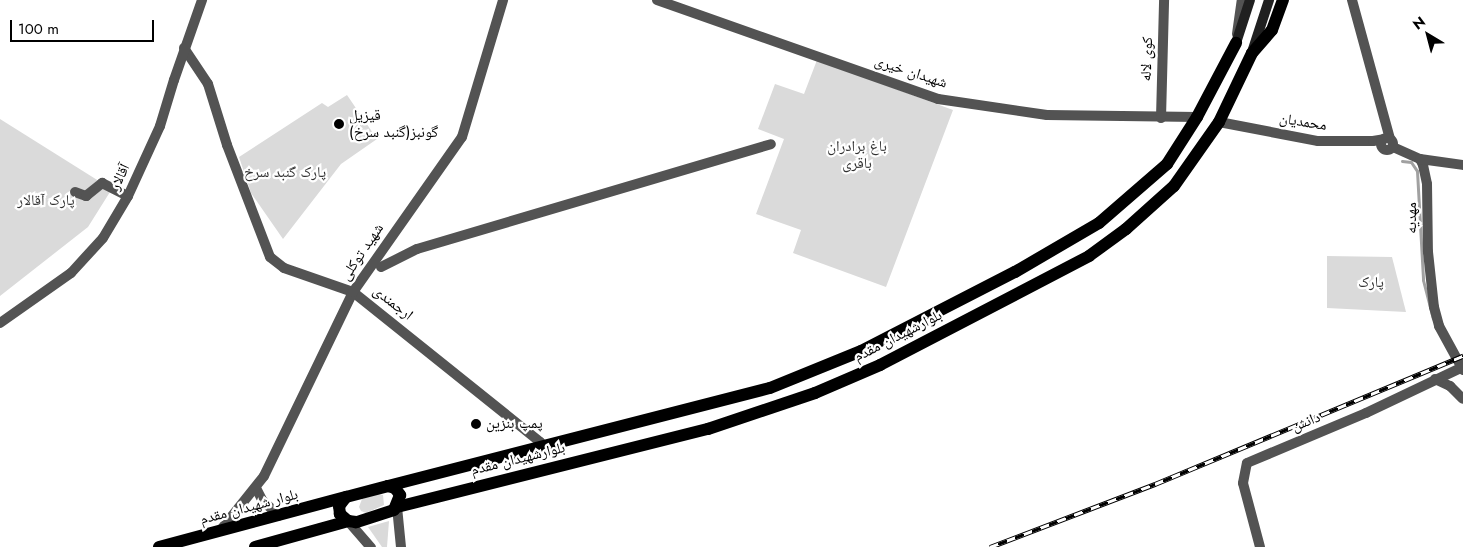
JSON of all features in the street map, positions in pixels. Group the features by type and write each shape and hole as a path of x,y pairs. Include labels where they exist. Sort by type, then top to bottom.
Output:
{"main road":[{"path":"1252,53 1269,0"},
{"name":"بلوارشهیدان مقدم","path":"348,521 389,513 397,507 708,429 859,375 1089,256 1126,229 1174,186 1219,122 1252,53 1272,30 1283,0"},
{"path":"1236,43 1249,5"},
{"name":"بلوارشهیدان مقدم","path":"346,497 766,389 861,351 1015,272 1099,223 1166,164 1197,117 1236,43"},
{"path":"388,486 398,491 400,499 397,507"},
{"path":"255,547 348,521 339,510 346,497"},
{"name":"بلوار شهیدان مقدم","path":"159,547 346,497"}],"street":[{"name":"آقالار","path":"0,323 71,273 103,238 128,196 160,126 184,48 202,0"},
{"name":"شهید توکلی","path":"220,531 256,488 353,292 462,137 503,0"},
{"name":"شهیدان خیری","path":"657,0 938,99 1047,114 1160,118 1197,117"},
{"name":"کوی لاله","path":"1160,118 1164,0"},
{"path":"1236,43 1242,0"},
{"path":"1352,0 1388,143 1420,159 1463,165"},
{"name":"ارجمندی","path":"184,48 208,84 227,145 270,257 284,268 353,292 540,442 541,448"},
{"name":"محمدیان","path":"1219,122 1318,141 1388,143"},
{"path":"381,267 418,249 771,144"},
{"name":"مهدیه","path":"1420,159 1428,184 1428,252 1434,306 1439,326 1460,369"},
{"path":"75,192 86,196 102,183 128,196"},
{"name":"دانش","path":"1260,547 1243,483 1248,463 1366,413 1435,379 1460,369"},
{"path":"1435,379 1450,386 1463,399"},
{"path":"256,488 262,500 279,516"},
{"path":"397,507 401,547"},
{"path":"348,521 371,547"}],"green space":[{"name":"باغ برادران باقری","path":"817,60 953,110 886,287 793,253 801,230 756,214 784,139 758,129 775,84 804,94"},
{"name":"پارک گنبد سرخ","path":"347,95 377,139 341,164 283,239 251,193 239,157 322,103 328,107"},
{"name":"پارک آقالار","path":"0,119 102,183 115,184 88,227 0,296"},
{"name":"پارک","path":"1327,256 1392,257 1406,312 1327,308"},
{"path":"378,494 383,495 384,505 366,513 361,511 359,507 362,499"},
{"path":"389,521 387,547 382,547 368,527"}],"waterway":[{"path":"1402,161 1411,162 1417,171 1423,280 1433,319"}],"railway":[{"path":"990,547 1155,484 1463,356"}],"place":[{"name":"قیزیل گونبز(گنبد سرخ)","path":"339,124"},
{"name":"پمپ بنزین","path":"476,424"}]}
